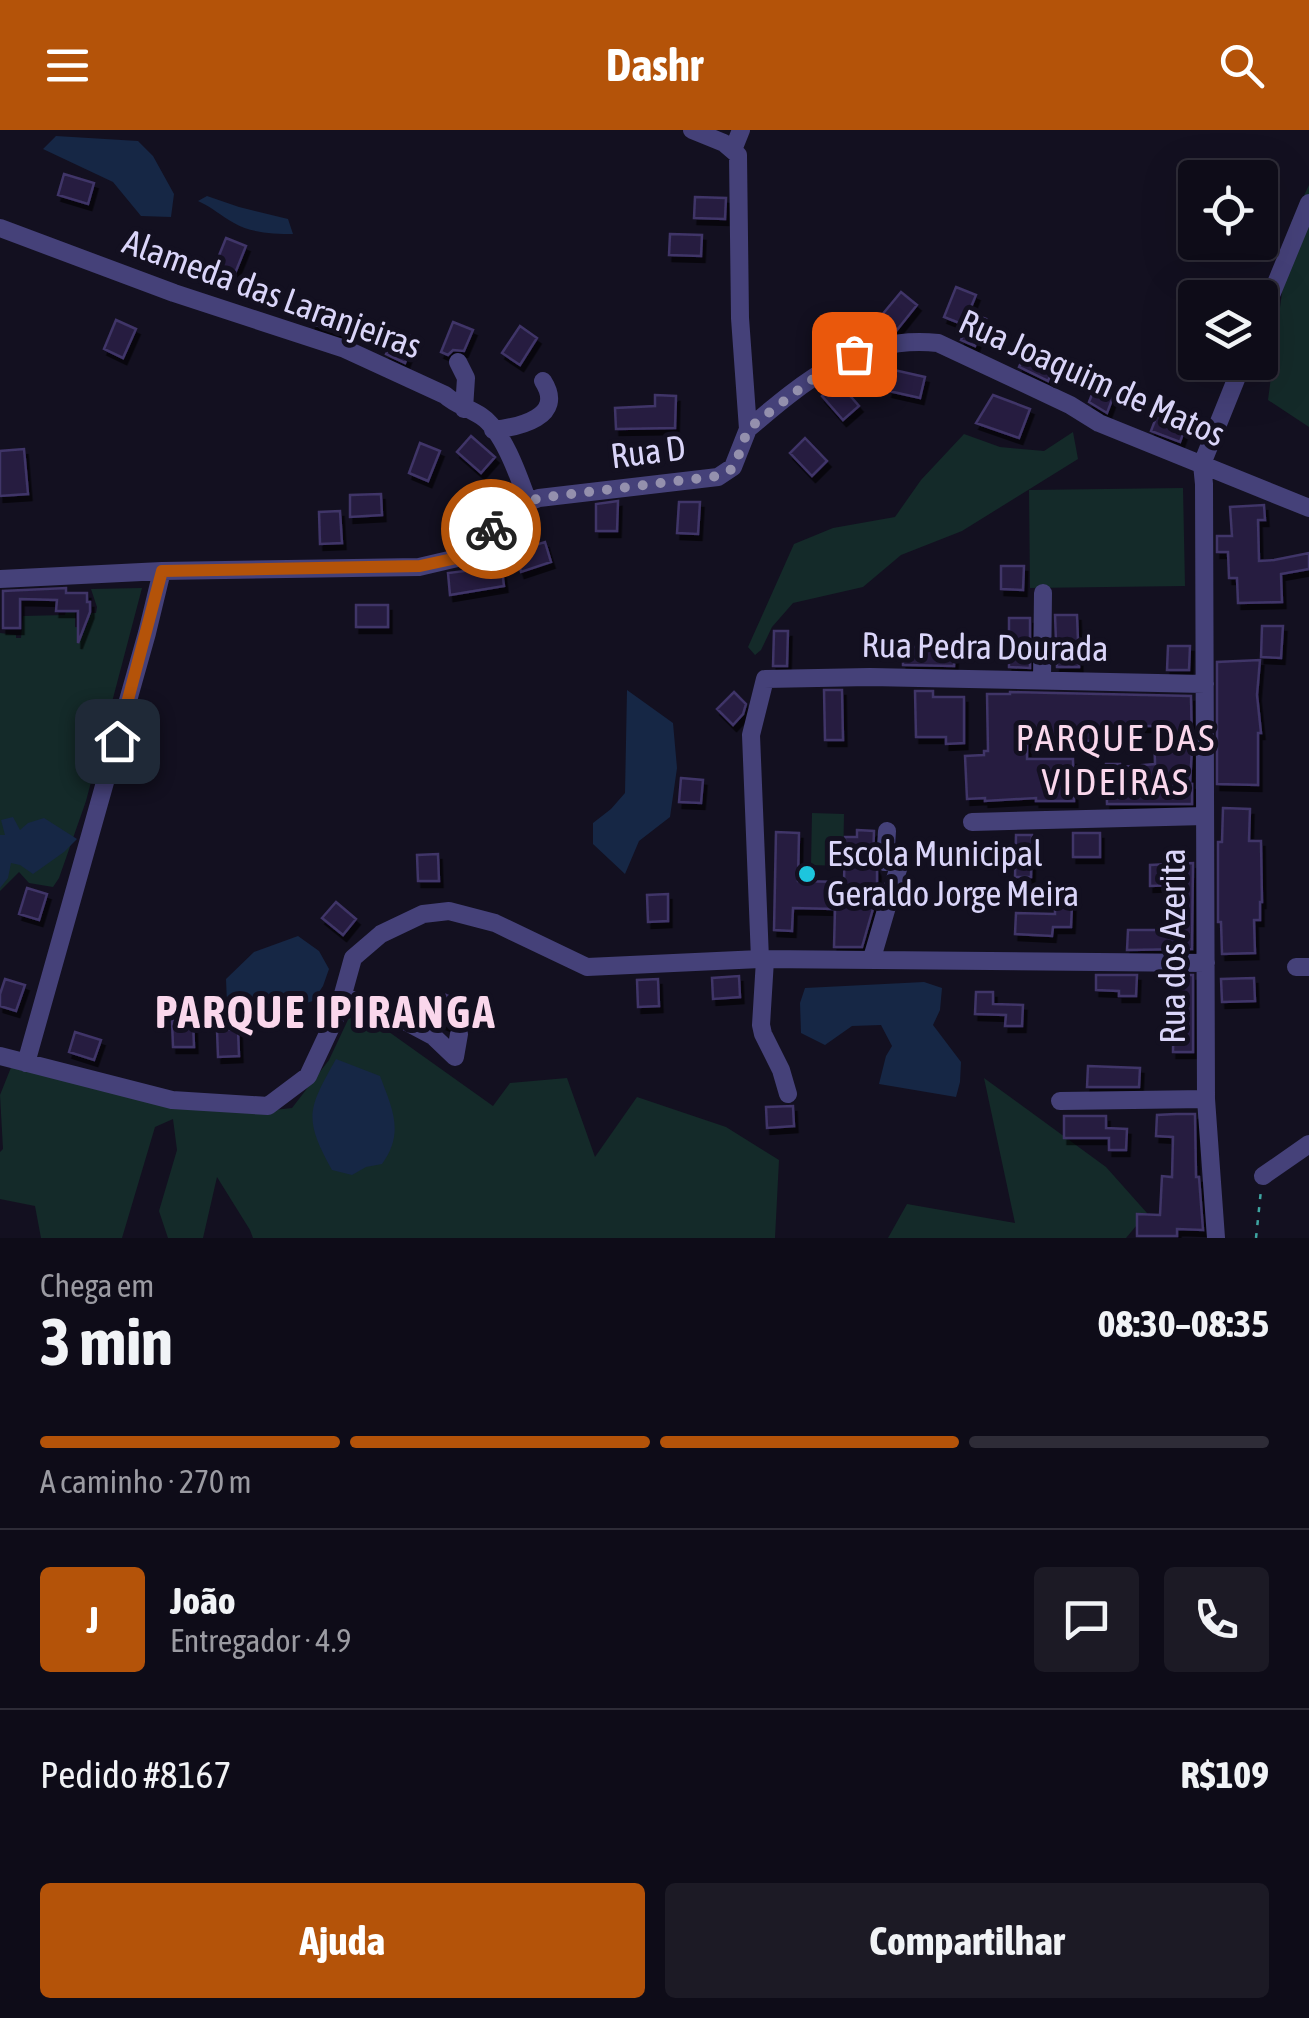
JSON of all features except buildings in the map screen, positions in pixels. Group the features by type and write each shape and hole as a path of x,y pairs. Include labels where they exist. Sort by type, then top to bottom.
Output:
{"street":[{"path":"692,130 724,143 735,153"},
{"path":"741,130 735,153 748,429"},
{"path":"1277,280 1309,204"},
{"name":"Alameda das Laranjeiras","path":"0,228 174,293 345,349 445,395 488,421 512,458 528,502"},
{"name":"Rua Joaquim de Matos","path":"748,429 810,381 854,354 878,345 916,340 938,343 1054,397 1099,423 1309,508"},
{"path":"458,362 466,378 464,408"},
{"name":"Rua dos Azerita","path":"1215,1238 1206,1099 1202,464 1237,380"},
{"path":"493,430 514,428 544,414 548,389 543,381"},
{"name":"Rua D","path":"528,502 718,476 734,468 748,429"},
{"path":"0,579 420,566 466,556 492,528 528,502"},
{"path":"26,1064 162,571"},
{"path":"1042,679 1043,593"},
{"name":"Rua Pedra Dourada","path":"763,960 751,735 765,680 870,677 1205,684"},
{"path":"972,822 1205,816"},
{"path":"872,958 900,859 886,862 887,831"},
{"path":"0,1056 172,1100 268,1106 308,1076 340,1004 354,958 381,934 423,914 449,911 495,923 587,967 872,958 1206,963"},
{"path":"763,960 761,1026 788,1094"},
{"path":"340,1004 403,1020 433,1036 455,1057 459,1034"},
{"path":"1060,1100 1206,1099"},
{"path":"1263,1176 1309,1144"}],"path":[{"path":"1256,1238 1263,1176"}],"green space":[{"path":"1309,185 1309,427 1268,400 1271,380 1278,380 1278,323 1291,223"},
{"path":"1073,432 1078,459 962,531 901,555 863,587 793,603 772,627 761,650 755,655 748,647 794,544 833,528 895,517 921,480 964,434 1000,447 1044,451"},
{"path":"1183,488 1185,586 1030,588 1029,490"},
{"path":"142,588 86,801 59,878 53,887 29,883 19,872 0,891 0,633 21,638 23,616 65,615 66,611 75,612 75,627 86,628 90,613 96,613 97,607 91,589"},
{"path":"812,813 844,814 843,866 811,865"},
{"path":"354,1007 493,1106 510,1083 567,1078 595,1157 637,1097 726,1127 779,1160 775,1238 253,1238 217,1177 203,1238 168,1238 159,1211 177,1150 173,1119 155,1127 122,1238 41,1238 35,1206 0,1199 0,1095 12,1065 247,1113 292,1108 329,1060"},
{"path":"984,1078 1106,1167 1147,1213 1126,1238 888,1238 907,1204 1015,1223"}],"water":[{"path":"56,136 138,141 153,156 174,194 171,217 141,216 113,182 43,149"},
{"path":"207,196 288,219 293,234 241,226 198,201"},
{"path":"627,690 673,723 677,768 670,817 639,841 625,874 593,844 593,823 625,793"},
{"path":"13,817 20,830 44,818 77,839 33,874 11,863 8,878 0,888 0,835 5,835 1,820"},
{"path":"298,936 319,951 329,969 313,1001 286,1009 276,1017 261,1019 254,1002 227,1003 226,979 254,952"},
{"path":"924,982 942,988 940,1010 933,1025 961,1062 956,1097 879,1084 892,1046 881,1025 852,1026 825,1045 801,1033 800,1003 805,988"},
{"path":"336,1059 380,1076 394,1120 393,1142 382,1164 352,1175 332,1170 313,1125 319,1090"}],"way so far":[{"path":"491,529 539,498 727,473 734,468 748,429 810,381 854,354"}],"place":[{"name":"Escola Municipal Geraldo Jorge Meira","path":"807,874"}],"district":[{"name":"PARQUE DAS VIDEIRAS","path":"1116,760"},
{"name":"PARQUE IPIRANGA","path":"326,1012"}],"route":[{"path":"117,741 162,571 420,566 466,556 491,529"}]}
